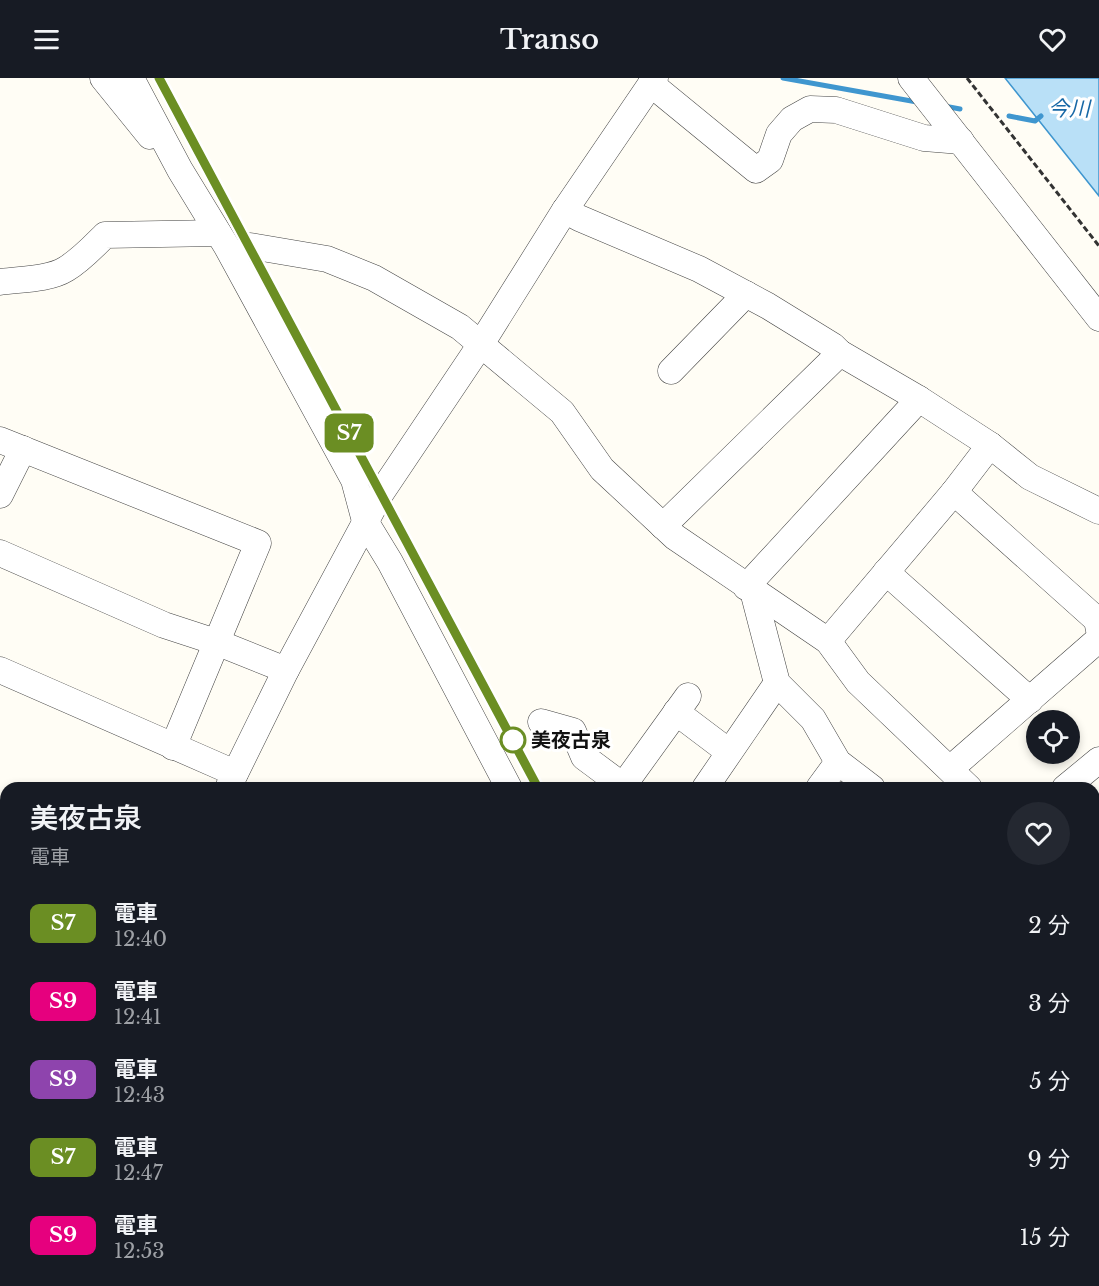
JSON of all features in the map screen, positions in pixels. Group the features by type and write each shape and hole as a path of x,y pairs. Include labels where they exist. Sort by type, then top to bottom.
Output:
{"street":[{"path":"103,78 180,170"},
{"path":"131,78 354,480 365,521 395,572 506,782"},
{"path":"0,670 173,747 232,780 286,670 381,493 481,344 565,210 653,81 756,170 770,160 779,134 792,119 810,109 836,110 924,138 958,137"},
{"path":"915,83 1099,318"},
{"path":"565,210 699,269 746,294 919,399 990,446 1037,481 1099,511"},
{"path":"0,282 49,275 64,270 85,256 105,235 218,233"},
{"path":"250,246 327,260 374,278 460,327 562,412 602,469 675,537 828,641 858,682 963,782"},
{"path":"671,371 746,294"},
{"path":"663,526 840,353"},
{"path":"749,589 919,399"},
{"path":"0,495 11,445 258,543 173,747"},
{"path":"828,641 990,446"},
{"path":"954,492 1097,620 1099,630"},
{"path":"0,553 164,625 216,642 286,670"},
{"path":"886,572 1030,700"},
{"path":"749,589 777,683 813,719 838,762 864,782"},
{"path":"950,769 1099,639"},
{"path":"709,782 777,683"},
{"path":"626,782 682,704 729,752"},
{"path":"541,722 573,731 584,757 618,782"},
{"path":"1072,782 1099,760"},
{"path":"823,782 838,762"}],"path":[{"path":"967,78 1099,246"}],"water":[{"name":"今川","path":"1005,78 1099,78 1099,196"}],"waterway":[{"path":"783,78 917,102"},
{"path":"944,106 960,109"},
{"path":"1009,116 1035,121 1041,116"}],"railway":[{"path":"159,78 535,782"}],"train":[{"name":"S7","path":"159,78 535,782"}],"place":[{"name":"美夜古泉","path":"513,740"}]}
